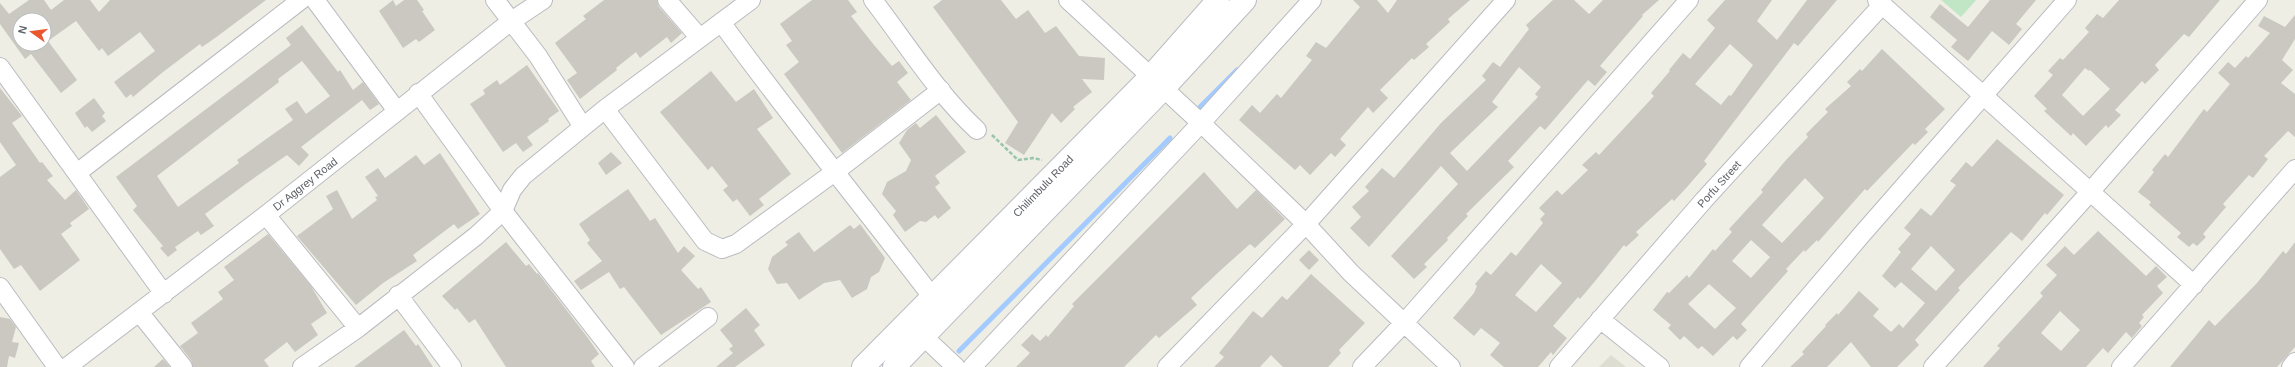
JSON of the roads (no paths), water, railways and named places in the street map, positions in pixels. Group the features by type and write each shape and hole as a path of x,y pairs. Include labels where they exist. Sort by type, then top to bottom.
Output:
{"main road":[{"name":"Chilimbulu Road","path":"894,367 1157,83 1218,0"},
{"name":"Chilimbulu Road","path":"863,367 933,298 1059,169 1157,83 1244,0"}],"street":[{"path":"77,173 301,0"},
{"path":"316,0 397,111"},
{"path":"495,0 510,22 538,56 583,127"},
{"name":"Dr Aggrey Road","path":"67,367 266,215 510,22 543,0"},
{"path":"667,0 699,37"},
{"path":"302,367 358,328 398,295 476,236 503,211 512,190 523,176 605,109 699,37 751,0"},
{"path":"873,0 941,90 977,130"},
{"path":"1068,0 1202,123 1306,224 1351,273 1451,367"},
{"path":"972,367 1202,123 1312,0"},
{"path":"1167,367 1306,224 1506,0"},
{"path":"1362,367 1404,324 1689,0"},
{"path":"1749,367 1982,95 2067,0"},
{"path":"1933,367 2090,192 2258,0"},
{"path":"1880,2 2194,285"},
{"name":"Porfu Street","path":"1559,367 1704,200 1880,2"},
{"path":"721,22 774,95 836,171 933,298"},
{"path":"0,67 164,294"},
{"path":"605,109 705,241 722,249 736,244 836,171 941,90"},
{"path":"418,94 503,211 625,367"},
{"path":"2129,365 2194,285 2295,169"},
{"path":"266,215 358,328"},
{"path":"0,287 57,367"},
{"path":"398,295 452,367"},
{"path":"139,312 182,367"},
{"path":"643,367 708,317"},
{"path":"1600,319 1660,367"},
{"path":"924,336 956,367"},
{"path":"2291,367 2295,362"}],"waterway":[{"path":"1200,107 1237,70"},
{"path":"959,351 1170,138"}]}
